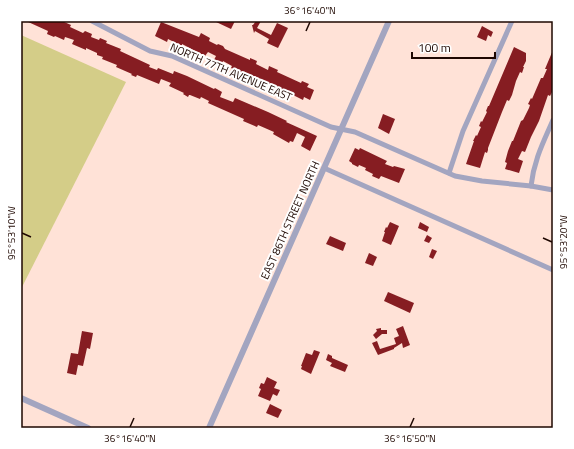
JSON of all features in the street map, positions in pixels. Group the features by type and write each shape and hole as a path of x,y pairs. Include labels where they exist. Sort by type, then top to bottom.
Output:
{"street":[{"name":"NORTH 77TH AVENUE EAST","path":"92,21 150,51 172,56 331,127 355,132 449,173 468,179 553,190"},
{"name":"EAST 86TH STREET NORTH","path":"209,428 389,21"},
{"path":"449,173 463,130 512,21"},
{"path":"531,186 537,155 553,120"},
{"path":"324,168 553,270"},
{"path":"21,398 88,428"}],"shaded area":[{"path":"21,35 126,82 21,289"}],"building":[{"path":"26,21 62,21 71,25 70,27 83,33 85,31 92,34 91,37 99,40 100,38 107,41 106,43 121,49 120,51 150,65 149,67 157,70 158,68 173,74 174,71 187,76 222,92 220,97 233,102 235,98 317,136 310,151 301,146 305,137 297,133 293,142 290,141 289,143 273,134 274,132 258,125 257,127 243,121 244,119 208,103 209,101 201,97 200,99 189,95 188,97 183,94 184,93 169,86 171,83 161,79 159,84 137,75 136,77 131,75 132,74 116,67 117,65 102,59 103,57 97,55 97,53 72,44 74,40 65,37 64,40 55,36 54,37 47,34 48,31"},
{"path":"214,21 235,21 231,29"},
{"path":"256,21 261,21 257,28 271,35 277,23 288,28 278,48 267,43 269,39 255,31 254,33 252,25"},
{"path":"161,22 199,37 201,33 210,38 209,41 223,46 225,49 250,60 250,58 257,61 256,64 268,70 269,66 278,70 277,72 301,83 302,81 309,84 307,87 314,90 310,100 304,97 303,100 268,83 267,84 260,81 261,79 251,75 250,77 231,68 232,66 223,61 222,64 214,60 216,56 208,52 205,56 182,44 182,46 168,39 167,42 155,36"},
{"path":"482,26 493,32 491,37 488,35 486,41 477,37"},
{"path":"514,47 526,53 526,61 522,73 520,72 509,101 507,100 487,153 485,152 480,168 466,164 473,141 481,127 479,126 481,121 482,122 487,112 488,106"},
{"path":"553,50 553,90 550,96 548,95 539,121 525,152 522,151 518,159 523,161 519,173 505,169 507,163 505,162 512,141 529,108 530,105 528,104 531,98 532,99 541,78 543,78"},
{"path":"383,114 395,119 389,134 378,128"},
{"path":"355,148 359,150 360,148 387,161 385,164 405,169 399,183 381,176 379,179 372,176 373,174 365,170 366,168 359,165 358,167 352,164 349,161"},
{"path":"390,222 399,226 391,245 382,241 386,227 387,228"},
{"path":"420,222 429,227 427,232 418,228"},
{"path":"427,235 432,238 429,243 424,241"},
{"path":"330,236 346,243 343,251 326,244"},
{"path":"432,249 437,251 433,259 429,257"},
{"path":"369,253 377,257 373,266 365,263"},
{"path":"388,292 414,303 410,313 384,301"},
{"path":"403,326 410,345 403,348 402,343 394,349 378,355 372,343 377,341 380,349 396,344 394,338 399,336 396,329"},
{"path":"381,328 381,330 387,330 387,334 382,334 376,339 373,335 377,331 376,329"},
{"path":"82,331 93,333 90,349 87,348 83,366 78,365 76,375 67,373 71,353 78,354"},
{"path":"314,350 320,352 311,374 301,369 301,366 306,353 312,355"},
{"path":"328,354 332,356 332,358 348,365 345,372 330,366 332,363 326,360"},
{"path":"267,377 277,382 274,388 280,390 277,396 273,394 270,401 258,396 261,389 259,388 261,383 264,384"},
{"path":"270,404 282,410 278,418 266,413"}]}
